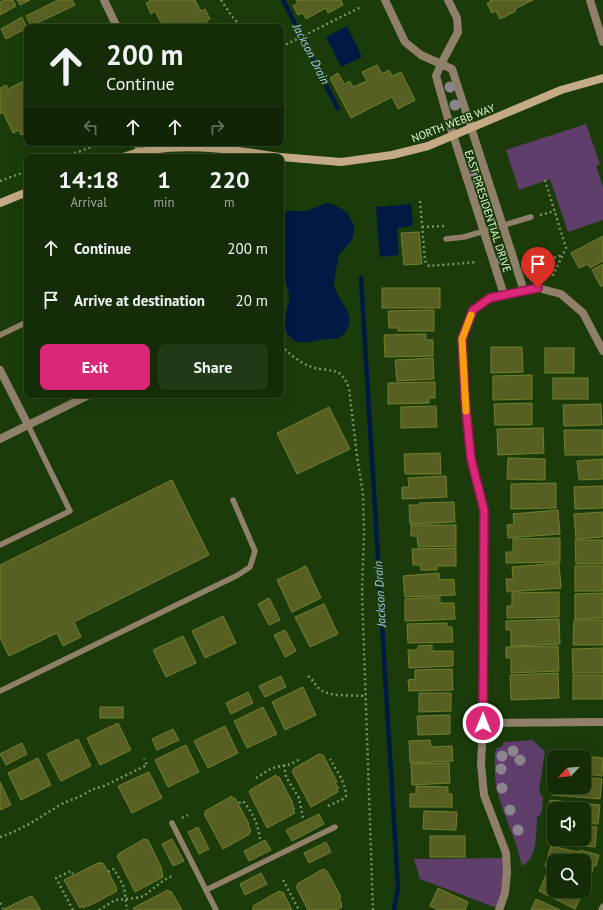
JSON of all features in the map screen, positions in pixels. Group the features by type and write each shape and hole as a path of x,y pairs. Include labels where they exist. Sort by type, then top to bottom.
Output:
{"street":[{"path":"104,0 116,24"},
{"name":"EAST PRESIDENTIAL DRIVE","path":"385,0 405,42 421,55 452,69 524,291"},
{"name":"EAST PRESIDENTIAL DRIVE","path":"448,0 457,18 458,32 436,76 453,137 504,295"},
{"path":"590,0 603,42"},
{"name":"NORTH WEBB WAY","path":"284,157 341,162 392,156 453,137 561,90 603,78"},
{"name":"NORTH WEBB WAY","path":"137,154 167,148 226,148 262,154"},
{"path":"0,203 24,193"},
{"path":"499,910 505,893 508,872 506,853 484,795 481,764 483,723 484,510 471,459 465,400 462,339 473,310 490,298 538,288 560,294 583,313 603,352"},
{"path":"0,370 28,425"},
{"path":"0,439 83,398"},
{"path":"483,723 603,722"}],"lane":[{"path":"446,239 464,237 534,216"},
{"path":"0,335 24,323"},
{"path":"0,545 70,511 28,425"},
{"path":"0,691 238,576 250,567 254,551 233,500"},
{"path":"172,823 216,910"},
{"path":"206,890 335,827"},
{"path":"601,910 603,906"}],"path":[{"path":"221,0 238,24"},
{"path":"284,44 361,7"},
{"path":"72,154 94,146"},
{"path":"0,181 24,172"},
{"path":"545,180 566,248 552,277"},
{"path":"420,201 425,261 429,266 477,262"},
{"path":"534,216 555,211"},
{"path":"422,227 446,226"},
{"path":"530,265 563,255"},
{"path":"284,348 311,367 335,371 345,378 350,388 357,456 363,494 364,533 362,592 373,910"},
{"path":"308,676 312,679 318,689 324,693 366,696"},
{"path":"0,837 35,821 61,805 94,788 102,787 147,765 144,759"},
{"path":"256,778 272,768 291,764 300,759"},
{"path":"328,806 346,796 346,791 339,774 330,759"},
{"path":"284,765 286,777 299,798 303,818"},
{"path":"239,803 243,801 252,813 258,827 260,840"},
{"path":"182,818 188,815"},
{"path":"108,872 114,869 124,887 127,910"},
{"path":"73,874 71,871 56,878 73,910"},
{"path":"99,910 115,900 144,896 164,880 174,875"},
{"path":"283,880 300,910"},
{"path":"0,903 2,908"}],"shaded area":[{"path":"586,124 600,164 596,166 603,187 603,220 568,232 550,179 519,190 506,150"},
{"path":"533,740 545,751 539,791 543,798 542,811 537,817 534,851 527,862 522,866 520,856 497,790 495,776 495,753 497,748 502,747 504,742"},
{"path":"504,858 504,892 497,908 420,879 414,859"}],"water":[{"path":"347,26 362,57 341,67 326,37"},
{"path":"326,203 332,204 344,211 352,220 354,232 349,244 339,255 334,282 337,294 349,315 348,327 342,335 336,338 300,342 289,336 284,322 289,295 284,280 284,211 307,211"},
{"path":"411,204 413,226 397,228 399,255 380,257 376,207"}],"building":[{"path":"4,0 13,0 16,6 0,15 0,2"},
{"path":"17,0 30,0 20,5"},
{"path":"58,0 72,0 75,5 35,24 30,24 26,16"},
{"path":"195,0 201,11 205,9 210,19 206,21 208,24 162,24 155,11 151,14 146,3 150,1"},
{"path":"296,0 341,0 343,5 328,13 326,8 306,19 303,13 298,15 293,6 298,3"},
{"path":"490,0 533,0 500,19 496,11 492,13 487,3 491,2"},
{"path":"22,17 25,24 24,30 6,39 1,29"},
{"path":"377,65 382,74 389,70 392,76 401,72 415,100 398,109 392,97 351,118 330,78 338,73 344,84 350,81 353,87 367,81 362,72"},
{"path":"24,81 24,134 21,135 19,130 13,133 3,112 0,114 0,88 6,85 8,89"},
{"path":"419,232 422,264 404,265 401,233"},
{"path":"603,236 603,261 590,268 588,264 579,268 571,253"},
{"path":"603,264 603,285 601,287 592,270"},
{"path":"382,288 440,288 440,308 382,308"},
{"path":"434,310 434,331 398,331 398,328 389,328 388,311"},
{"path":"426,334 426,340 433,340 433,356 385,357 384,335"},
{"path":"491,347 522,347 523,372 491,373"},
{"path":"545,348 574,348 574,373 545,373"},
{"path":"433,358 434,379 397,381 395,360"},
{"path":"532,375 532,399 493,400 493,376"},
{"path":"553,378 588,378 588,399 553,399"},
{"path":"435,382 435,398 429,398 429,403 388,404 388,383"},
{"path":"532,403 532,425 495,425 494,404"},
{"path":"601,404 602,425 564,426 563,405"},
{"path":"436,406 437,427 401,428 401,407"},
{"path":"329,407 350,449 297,474 277,433"},
{"path":"543,428 544,453 498,455 497,429"},
{"path":"564,430 603,430 603,455 565,455"},
{"path":"440,453 441,474 405,474 404,454"},
{"path":"508,458 545,459 545,480 507,479"},
{"path":"603,459 603,479 579,480 577,461"},
{"path":"446,476 447,497 402,499 402,487 409,487 408,478"},
{"path":"172,480 209,555 74,622 81,637 63,646 57,633 9,656 0,638 0,565"},
{"path":"556,483 556,508 511,509 511,484"},
{"path":"603,486 603,508 575,509 574,487"},
{"path":"454,502 455,522 410,524 409,505 420,505 419,503"},
{"path":"558,510 560,534 508,538 507,525 514,524 513,514"},
{"path":"603,512 603,537 576,539 574,514"},
{"path":"411,525 456,525 456,546 418,547 417,536 411,536"},
{"path":"560,538 560,562 506,563 506,552 513,552 513,539"},
{"path":"575,540 603,540 603,564 576,564"},
{"path":"456,548 456,566 437,566 437,570 421,570 420,565 413,565 412,549"},
{"path":"559,563 561,588 507,592 506,579 513,579 512,567"},
{"path":"306,566 321,598 292,612 277,580"},
{"path":"575,566 603,566 603,591 575,591"},
{"path":"439,573 440,580 454,579 455,595 405,597 403,576"},
{"path":"559,592 559,617 507,618 507,606 512,606 512,593"},
{"path":"603,593 603,618 575,619 575,594"},
{"path":"440,597 440,603 454,603 455,619 405,621 405,599"},
{"path":"269,598 280,620 269,625 258,604"},
{"path":"324,604 338,634 310,647 295,617"},
{"path":"223,616 236,643 205,658 192,631"},
{"path":"559,619 560,644 511,646 511,630 506,630 506,621"},
{"path":"574,620 603,620 603,645 573,645"},
{"path":"447,623 447,627 452,627 453,642 408,643 407,624"},
{"path":"285,630 296,651 285,657 274,635"},
{"path":"183,636 196,663 166,677 153,650"},
{"path":"432,645 432,651 453,651 453,666 409,668 408,650 418,650 418,646"},
{"path":"558,646 559,671 511,673 511,658 506,658 506,647"},
{"path":"603,648 603,673 573,673 572,649"},
{"path":"452,669 453,690 409,691 408,680 415,679 415,670"},
{"path":"558,673 559,698 511,700 510,675"},
{"path":"573,675 603,675 603,699 573,699"},
{"path":"281,676 286,687 265,697 259,686"},
{"path":"303,687 316,715 285,730 272,702"},
{"path":"248,692 253,703 231,714 226,703"},
{"path":"419,693 451,693 451,711 419,712"},
{"path":"100,707 123,707 123,718 100,718"},
{"path":"263,707 277,734 247,748 234,721"},
{"path":"450,715 450,734 418,735 417,716"},
{"path":"118,723 131,750 100,765 87,738"},
{"path":"225,726 238,753 208,768 194,741"},
{"path":"173,729 179,740 157,750 152,739"},
{"path":"78,739 91,766 61,781 47,754"},
{"path":"430,740 431,747 452,746 453,761 410,763 409,741"},
{"path":"22,743 27,754 6,765 0,754"},
{"path":"186,745 199,772 168,787 155,760"},
{"path":"319,754 323,755 337,782 335,783 339,788 337,789 338,792 311,807 292,771"},
{"path":"591,757 603,758 602,776 591,775"},
{"path":"38,758 51,785 21,800 8,773"},
{"path":"449,763 450,783 412,785 411,764"},
{"path":"149,772 162,798 132,813 118,786"},
{"path":"276,775 276,777 279,777 293,803 292,804 295,809 293,810 295,813 267,828 249,792"},
{"path":"591,778 602,779 600,799 552,795 591,794"},
{"path":"0,782 11,805 0,810"},
{"path":"416,786 448,787 448,794 452,794 452,807 410,807 410,794 416,794"},
{"path":"232,796 232,798 235,798 249,824 248,825 251,831 249,832 250,834 223,849 204,814 206,813 205,811"},
{"path":"550,800 570,802 550,802"},
{"path":"591,804 600,805 598,824 591,824"},
{"path":"424,811 457,812 456,830 423,829"},
{"path":"319,814 324,824 292,841 286,830"},
{"path":"198,827 209,849 199,854 188,832"},
{"path":"591,827 597,827 595,847 585,846 591,846"},
{"path":"430,836 465,836 465,857 430,857"},
{"path":"144,839 148,840 161,867 163,877 135,892 117,856"},
{"path":"172,839 184,861 173,866 162,844"},
{"path":"265,840 271,850 249,861 244,851"},
{"path":"326,842 331,852 309,863 304,853"},
{"path":"551,846 579,852 580,850 599,855 596,866 594,865 591,876 591,854 549,854"},
{"path":"100,862 101,864 103,863 117,891 89,906 83,908 82,906 80,908 64,880"},
{"path":"323,869 327,871 341,897 339,898 342,907 336,910 308,910 296,887 298,886 297,884"},
{"path":"261,873 267,884 245,895 240,884"},
{"path":"546,875 547,895 539,891"},
{"path":"438,888 468,902 465,910 439,910 430,906"},
{"path":"168,890 169,892 171,891 182,910 134,910 133,908"},
{"path":"279,891 283,892 292,910 253,910 253,906"},
{"path":"31,896 41,910 2,910"},
{"path":"553,898 580,898 575,909"},
{"path":"536,899 560,910 531,910"}],"waterway":[{"name":"Jackson Drain","path":"283,0 338,109"},
{"name":"Jackson Drain","path":"361,278 398,887 394,910"}],"slow traffic":[{"path":"466,411 462,339 471,315"}],"route":[{"path":"483,723 484,510 471,459 465,400 462,339 473,310 490,298 538,288"}]}
